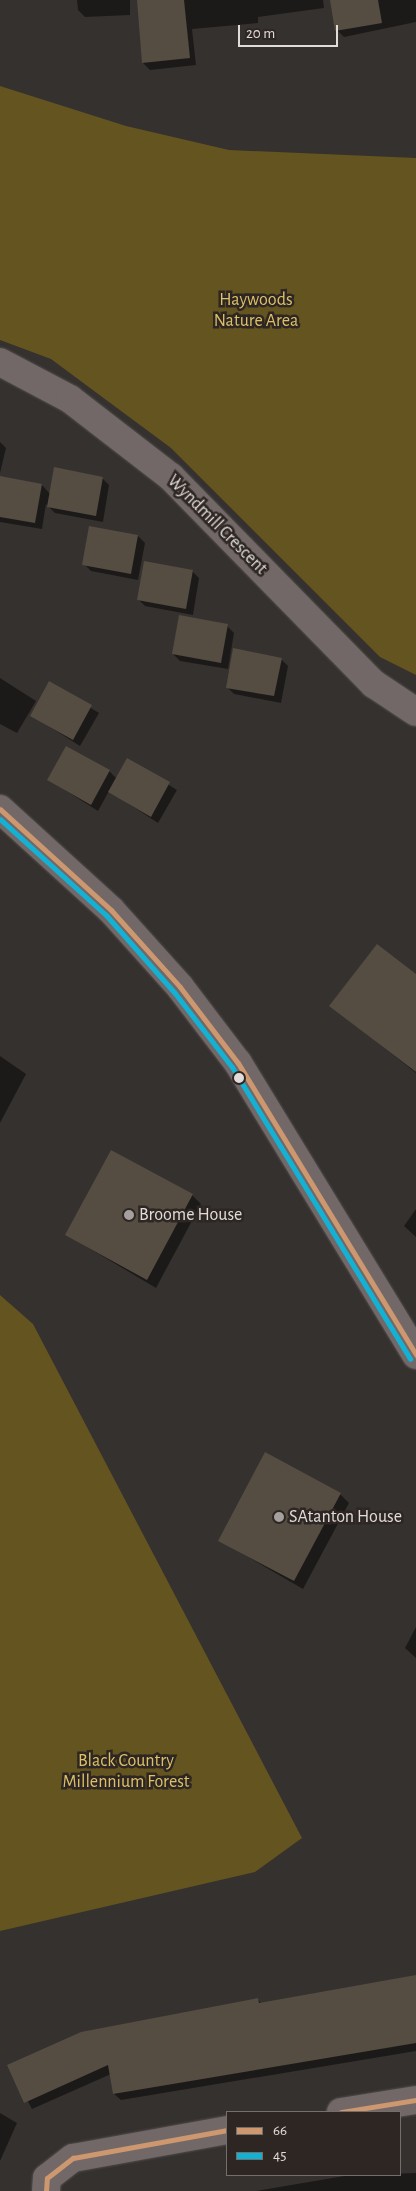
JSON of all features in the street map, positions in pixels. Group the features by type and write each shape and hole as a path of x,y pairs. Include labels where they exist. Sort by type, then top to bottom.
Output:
{"street":[{"name":"Wyndmill Crescent","path":"0,362 70,399 171,477 374,684 416,712"},
{"path":"0,809 111,910 180,987 238,1063 416,1355"},
{"path":"346,2111 416,2100"},
{"path":"46,2191 48,2178 74,2158 226,2130"}],"green space":[{"name":"Haywoods Nature Area","path":"0,86 126,126 229,150 416,158 416,675 380,657 171,448 51,359 0,340"},
{"name":"Black Country Millennium Forest","path":"0,1295 33,1324 302,1838 255,1872 0,1931"}],"building":[{"path":"137,0 184,0 190,58 142,63"},
{"path":"330,0 378,0 382,23 335,31"},
{"path":"54,467 103,477 96,516 47,507"},
{"path":"0,476 42,484 35,523 0,517"},
{"path":"89,526 138,535 131,574 82,565"},
{"path":"144,561 193,570 186,609 137,600"},
{"path":"179,615 228,624 221,663 172,654"},
{"path":"233,648 282,658 274,696 226,688"},
{"path":"49,681 92,705 73,740 30,716"},
{"path":"66,746 110,770 91,805 47,780"},
{"path":"127,758 170,782 151,817 108,792"},
{"path":"377,944 416,974 416,1072 329,1006"},
{"name":"Broome House","path":"111,1150 193,1194 147,1280 65,1235"},
{"name":"SAtanton House","path":"265,1452 341,1493 294,1581 218,1541"},
{"path":"416,1975 416,2043 113,2094 108,2065 24,2103 7,2065 81,2032 258,1998 259,2003"}],"transit line":[{"name":"66","path":"0,809 111,910 180,987 238,1063 416,1355"},
{"name":"45","path":"0,819 106,915 174,992 232,1067 410,1359"},
{"name":"66","path":"347,2111 416,2100"},
{"name":"66","path":"46,2191 47,2178 73,2158 226,2130"}],"place":[{"name":"Broome House","path":"129,1215"},
{"name":"SAtanton House","path":"279,1517"}]}
